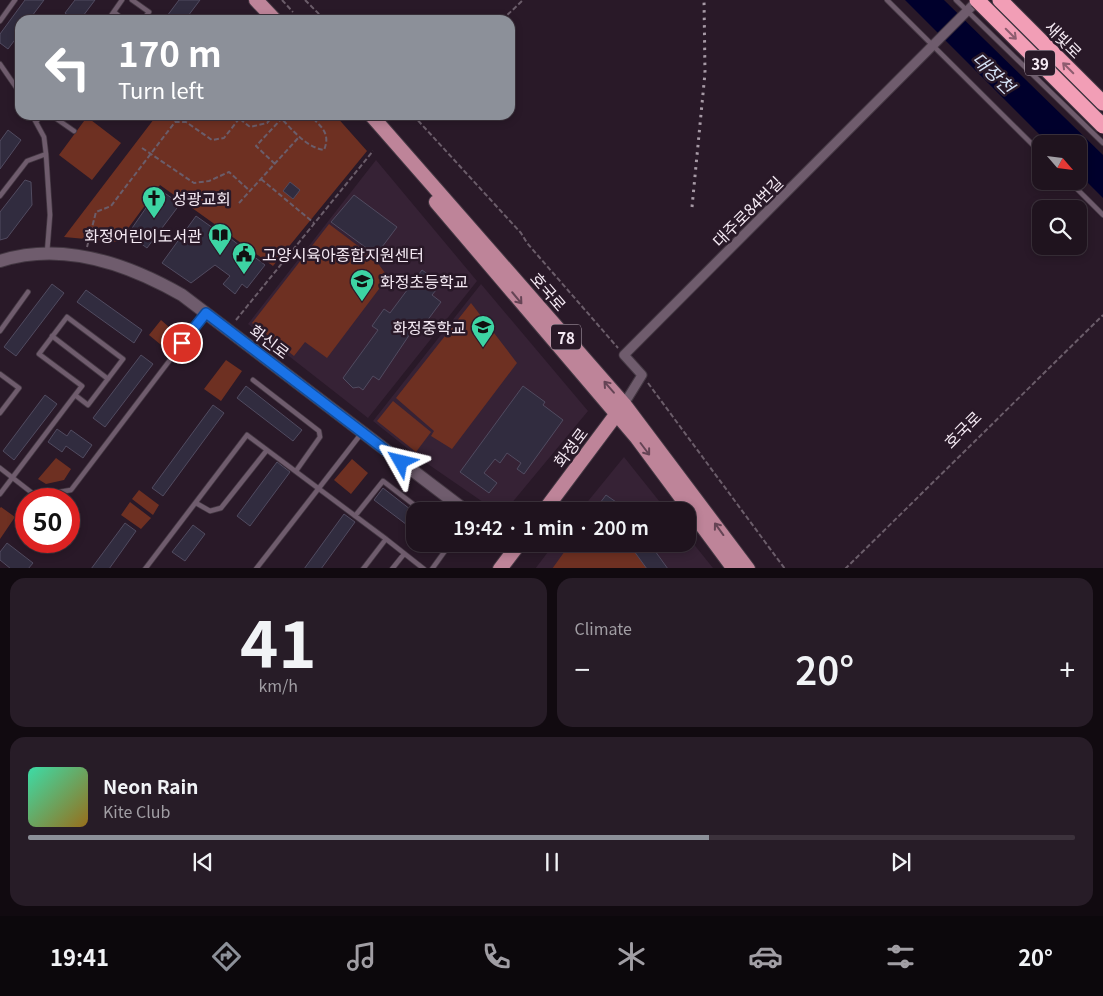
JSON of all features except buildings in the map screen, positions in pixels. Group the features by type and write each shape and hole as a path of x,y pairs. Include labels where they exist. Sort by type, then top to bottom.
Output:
{"highway":[{"name":"새빛로","path":"1000,0 1103,103"},
{"name":"새빛로","path":"974,4 1103,126"}],"main road":[{"path":"256,0 270,15"},
{"path":"269,0 289,15"},
{"name":"호국로","path":"364,120 620,409 637,438 734,568"},
{"name":"호국로","path":"375,120 620,409 748,568"},
{"name":"화신로","path":"0,261 46,254 84,257 132,269 182,295 454,502"},
{"name":"화정로","path":"551,502 620,409"},
{"path":"500,568 510,552"}],"street":[{"name":"대주로84번길","path":"624,355 974,4"},
{"path":"620,409 642,375 624,355"}],"lane":[{"path":"0,21 14,0"},
{"path":"112,15 122,0"},
{"path":"132,0 149,12 147,15"},
{"path":"888,0 1032,144"},
{"path":"956,0 974,4 1103,143"},
{"path":"114,12 118,15"},
{"path":"0,66 15,86"},
{"path":"58,120 74,131"},
{"path":"36,122 44,137 46,154 50,215 46,254"},
{"path":"0,196 27,161 46,154"},
{"path":"1078,190 1103,215"},
{"path":"0,331 28,292"},
{"path":"0,468 36,496 71,490 206,313"},
{"path":"0,494 75,394 82,386 39,354 67,317 123,359 88,405 75,394"},
{"path":"52,336 108,379"},
{"path":"0,374 19,388 2,406 0,412"},
{"path":"252,380 319,431 320,437 296,471"},
{"path":"256,568 363,432"},
{"path":"145,568 247,435 424,568"},
{"path":"196,502 210,511 221,508 267,450"},
{"path":"355,516 383,481 410,502"},
{"path":"363,568 386,539"},
{"path":"432,568 444,552"},
{"path":"392,568 404,554"}],"path":[{"path":"305,0 321,15"},
{"path":"507,15 523,0"},
{"path":"284,1 290,15"},
{"path":"87,247 96,212 111,206 152,155 175,122 186,122 212,140 224,138 238,120"},
{"path":"241,120 250,128 268,124 272,120"},
{"path":"275,164 256,146 280,120"},
{"path":"282,120 299,137 316,148 324,150 328,141 326,131 314,120"},
{"path":"418,120 521,233 527,243 624,355"},
{"path":"239,203 299,137"},
{"path":"142,148 194,183 209,181 229,172 250,190"},
{"path":"236,320 373,151"},
{"path":"261,180 314,223"},
{"name":"호국로","path":"845,568 1103,315"},
{"path":"642,375 784,568"}],"shaded area":[{"path":"85,120 91,120 121,143 92,180 59,155"},
{"path":"153,120 339,120 367,151 273,266 160,185 118,242 64,237"},
{"name":"화정초등학교","path":"376,160 477,281 368,418 248,324"},
{"path":"329,224 374,258 388,277 327,358 305,342 294,356 252,323"},
{"name":"화정중학교","path":"481,284 588,411 512,502 483,502 422,460 373,421"},
{"path":"471,303 517,363 452,449 431,436 434,431 396,398"},
{"path":"161,320 178,335 166,349 149,335"},
{"path":"226,360 242,371 221,401 204,389"},
{"path":"393,401 431,432 416,452 377,421"},
{"path":"624,457 660,502 587,502"},
{"path":"56,458 71,469 64,480 46,484 38,479"},
{"path":"352,459 368,473 351,494 334,480"},
{"path":"139,490 159,505 153,515 132,499"},
{"path":"130,502 151,518 141,529 121,515"},
{"path":"0,508 15,517 0,539"},
{"path":"696,547 713,568 536,568 548,552 696,552"},
{"path":"564,552 635,552 647,568 553,568"}],"water":[{"name":"대장천","path":"905,0 944,0 1082,135 1040,135"},
{"path":"1088,140 1103,155 1103,198 1088,183"}],"railway":[{"path":"692,207 705,73 704,0"}],"place":[{"name":"성광교회","path":"154,219"},
{"name":"화정어린이도서관","path":"220,256"},
{"name":"고양시육아종합지원센터","path":"244,275"},
{"name":"화정초등학교","path":"362,302"},
{"name":"화정중학교","path":"483,348"}],"route":[{"path":"182,343 206,313 401,462"}]}
